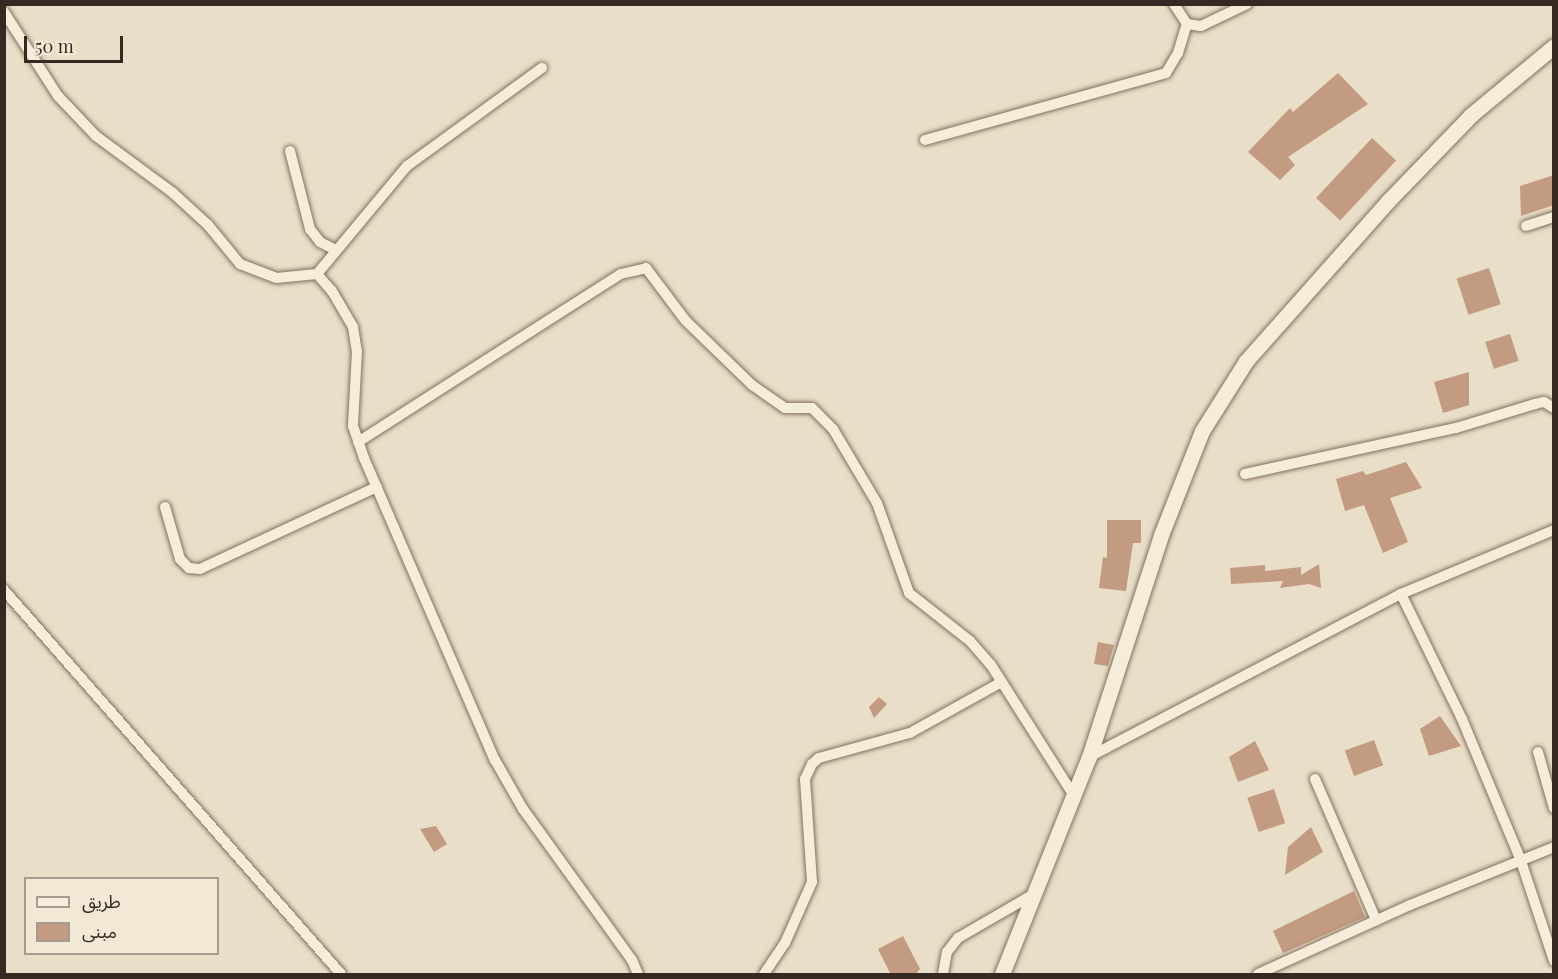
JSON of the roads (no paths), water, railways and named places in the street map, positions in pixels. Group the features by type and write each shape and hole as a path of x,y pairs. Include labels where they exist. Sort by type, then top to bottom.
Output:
{"main road":[{"path":"1002,975 1089,757 1184,470 1221,400 1277,324 1436,149 1502,87 1554,46"}],"street":[{"path":"1174,4 1187,24 1202,26 1247,4"},
{"path":"4,12 58,96 96,136 173,193 208,225 240,264 276,278 316,274 334,249 422,154 542,68"},
{"path":"925,140 1166,74 1178,53 1187,24"},
{"path":"290,151 310,229 320,242 334,249"},
{"path":"1526,226 1554,217"},
{"path":"358,441 621,274 646,268 686,321 752,385 785,408 813,408 833,429 877,502 909,593 970,641 991,665 1000,683 1074,796"},
{"path":"316,274 332,291 353,327 357,374 351,410 358,441 495,760 523,809 632,960 638,975"},
{"path":"1245,474 1456,428 1544,402 1554,408"},
{"path":"165,507 180,559 189,568 200,569 377,487"},
{"path":"1089,757 1401,594 1554,530"},
{"path":"4,590 341,975"},
{"path":"1401,594 1462,719 1521,861 1554,961"},
{"path":"764,975 785,943 812,882 805,779 812,764 819,758 910,733 1000,683"},
{"path":"1538,752 1554,808"},
{"path":"1314,779 1376,920"},
{"path":"1258,975 1376,920 1554,847"},
{"path":"943,975 946,952 958,938 1035,894"}]}
